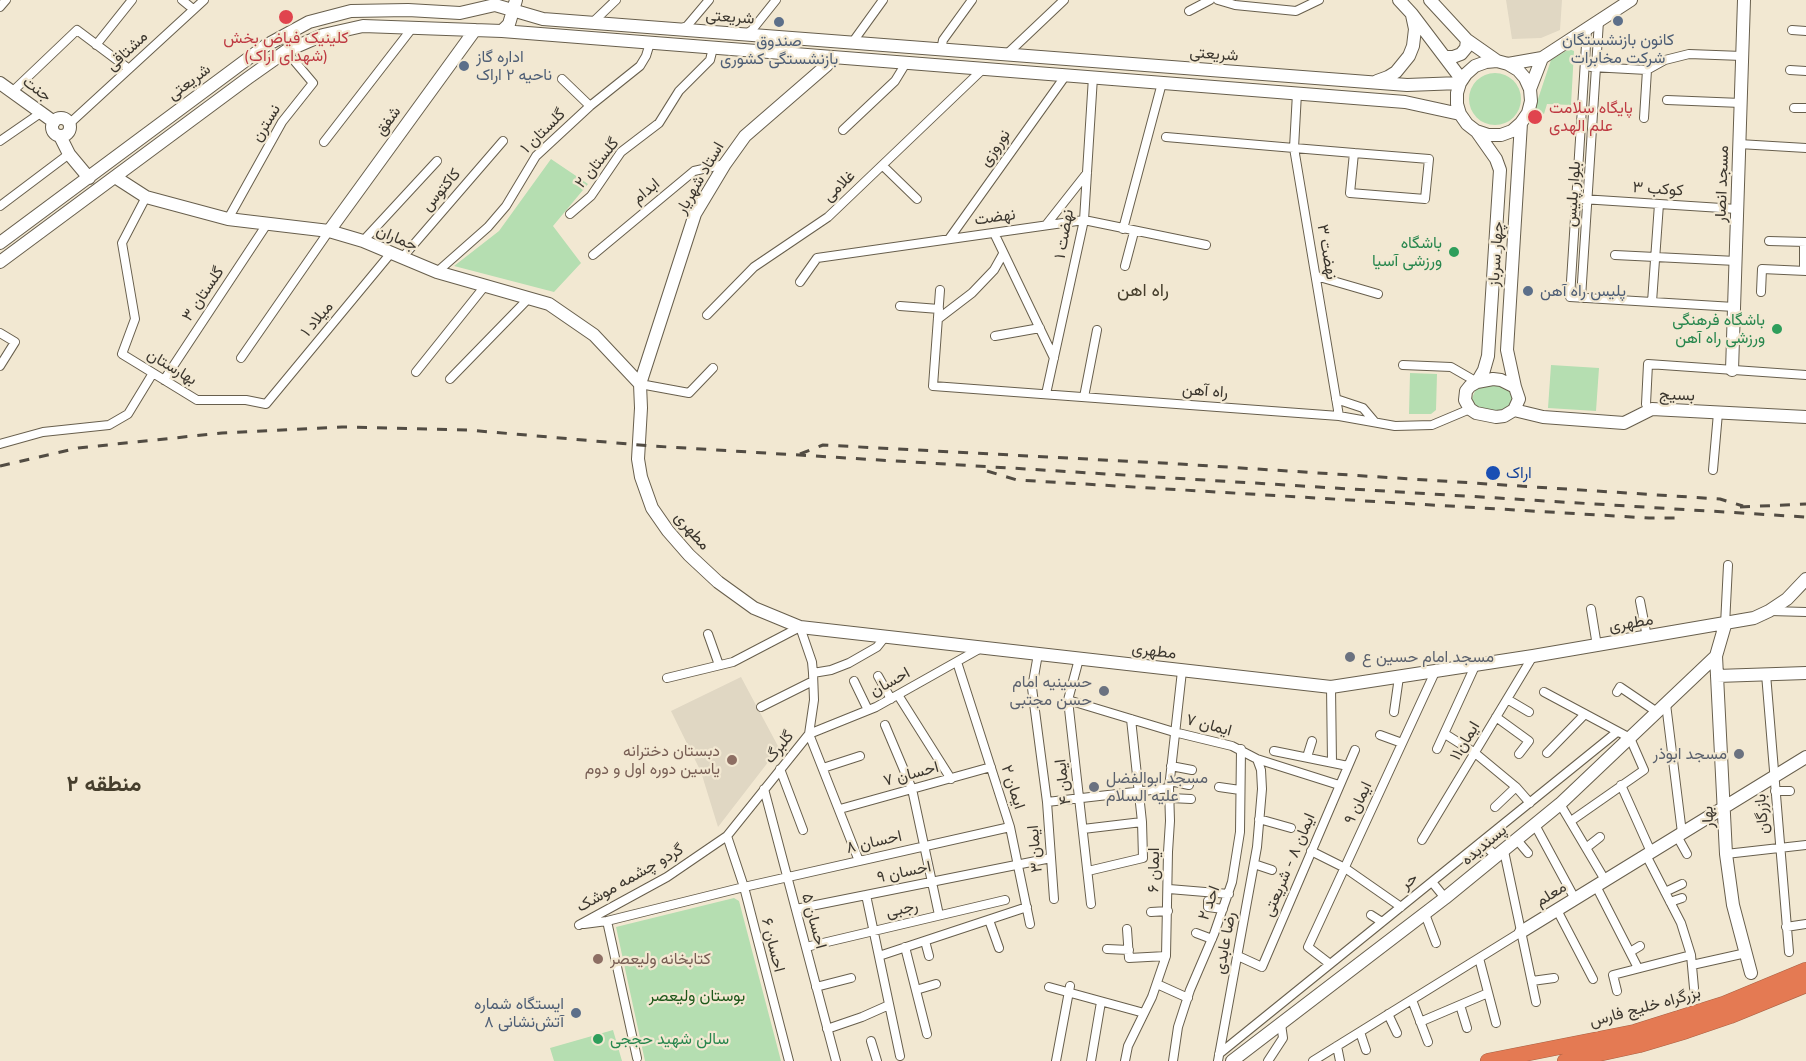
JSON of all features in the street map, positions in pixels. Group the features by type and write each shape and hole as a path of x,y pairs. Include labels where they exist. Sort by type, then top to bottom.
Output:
{"highway":[{"name":"بزرگراه خلیج فارس","path":"1488,1061 1635,1032 1724,1004 1806,970"},
{"name":"بزرگراه خلیج فارس","path":"1565,1061 1639,1045 1686,1031 1806,985"}],"street":[{"path":"0,7 6,0"},
{"path":"96,45 132,0"},
{"path":"182,0 193,9"},
{"name":"مشتاقی","path":"69,124 204,0"},
{"path":"592,23 616,0"},
{"path":"679,30 687,26 709,0"},
{"path":"745,34 752,30 776,0"},
{"path":"852,43 883,0"},
{"path":"941,50 943,40 972,0"},
{"path":"1006,55 1064,0"},
{"path":"1189,11 1210,0"},
{"path":"1218,0 1235,5 1296,11 1319,0"},
{"path":"1399,0 1446,57 1461,82"},
{"path":"1430,0 1467,40 1503,63 1518,70 1526,78 1531,101 1528,112 1512,131 1501,135 1488,135 1476,131 1460,114 1457,93 1461,82 1475,66 1486,62 1503,63 1542,58 1631,0"},
{"name":"مسجد انصار","path":"1732,370 1744,0"},
{"name":"شریعتی","path":"0,243 265,46 309,22 351,10 460,13 484,4 514,5 543,19 592,23 1370,83 1407,85 1461,82"},
{"path":"502,31 509,24 514,5"},
{"path":"1370,83 1388,77 1410,56 1415,29 1412,14"},
{"path":"540,34 535,25 543,19"},
{"name":"بلوار پلیس","path":"1587,29 1570,297 1581,298 1599,21"},
{"name":"شریعتی","path":"0,262 286,51 323,35 353,27 502,31 1297,93 1405,102 1460,114"},
{"path":"324,142 413,27"},
{"path":"13,92 76,30 129,69"},
{"name":"شفق","path":"328,231 475,30"},
{"path":"1792,30 1806,31"},
{"path":"1446,57 1461,54 1466,48 1467,40"},
{"name":"گلستان ۱","path":"437,272 488,226 506,206 536,156 590,106 640,66 650,43"},
{"name":"گلستان ۲","path":"570,214 591,196 621,152 659,123 679,91 710,60 713,48"},
{"name":"نسترن","path":"228,219 282,122 313,83 286,51"},
{"path":"1584,66 1647,70 1665,60 1689,54 1742,56"},
{"name":"استاد شهریار","path":"640,384 695,214 725,164 746,136 827,65 828,57"},
{"path":"1530,89 1542,58"},
{"path":"843,130 895,81 906,63"},
{"name":"غلامی","path":"707,315 754,267 828,217 983,69"},
{"path":"1644,118 1647,70"},
{"path":"1790,70 1806,71"},
{"name":"نوروزی","path":"949,239 1066,75"},
{"name":"نهضت ۱","path":"1046,394 1084,220 1093,77"},
{"path":"562,79 590,106"},
{"name":"جنت","path":"0,83 54,122"},
{"path":"1123,229 1162,83"},
{"path":"1405,102 1412,98 1413,94 1413,90 1407,85"},
{"name":"نهضت ۳","path":"1297,93 1294,148 1339,416"},
{"path":"1667,100 1741,103"},
{"path":"1794,108 1806,108"},
{"path":"0,141 42,112"},
{"path":"60,136 68,134 70,129 69,124 62,118 54,122 53,132 60,136 69,154 89,178"},
{"name":"چهار سرباز","path":"1515,387 1507,350 1521,123"},
{"name":"چهار سرباز","path":"1476,131 1496,159 1500,170 1488,356 1477,382"},
{"path":"1166,137 1429,159 1425,199 1350,193 1354,153"},
{"name":"کاکتوس","path":"397,255 503,141"},
{"path":"1739,144 1806,148"},
{"path":"0,206 69,154"},
{"path":"363,241 437,161"},
{"name":"ابدام","path":"593,255 694,171 725,164"},
{"path":"883,166 917,198"},
{"path":"1046,225 1087,172"},
{"name":"جماران","path":"115,177 146,196 228,219 328,231 363,241 437,272 549,304 594,335 640,384"},
{"name":"بهارستان","path":"146,196 122,243 135,319 123,354 197,400 246,400 266,404"},
{"name":"کوکب ۳","path":"1576,199 1737,209"},
{"path":"1652,302 1659,204"},
{"name":"نهضت","path":"800,282 818,258 1084,220 1206,245"},
{"name":"گلستان ۳","path":"164,380 267,224"},
{"path":"241,358 328,231"},
{"path":"1125,266 1134,232"},
{"path":"994,233 1054,358"},
{"path":"1761,292 1762,269 1805,271 1805,242 1769,240"},
{"path":"900,306 939,314 972,293 994,270 1003,254"},
{"name":"میلاد ۱","path":"266,404 397,255"},
{"path":"1615,255 1736,261"},
{"path":"1316,276 1378,294"},
{"path":"416,372 484,287"},
{"path":"939,314 940,290"},
{"path":"1581,298 1734,307"},
{"path":"450,379 528,299"},
{"name":"راه آهن","path":"939,314 933,386 1339,416 1395,426 1432,425 1470,409"},
{"path":"995,336 1040,328"},
{"path":"1084,397 1096,330"},
{"path":"0,333 15,342 0,366"},
{"path":"1646,404 1648,364 1806,375"},
{"path":"1403,365 1451,367 1477,382"},
{"path":"640,384 689,393 713,368"},
{"path":"2,441 43,432 109,425 128,414 153,374"},
{"path":"1501,380 1515,387 1520,399 1514,410 1504,416 1492,418 1479,415 1466,404 1466,394 1470,386 1477,382 1501,380"},
{"name":"مطهری","path":"640,384 638,459 641,477 652,508 689,555 718,582 754,608 800,627 1331,687 1725,625 1754,618 1769,611 1787,599 1806,579"},
{"path":"1336,399 1362,408 1374,421"},
{"name":"بسیج","path":"1514,410 1543,417 1624,423 1652,409 1806,417"},
{"path":"1713,470 1718,413"},
{"path":"1725,625 1728,565"},
{"path":"1640,601 1647,638"},
{"path":"1591,609 1597,646"},
{"path":"1769,611 1806,612"},
{"name":"پسندیده","path":"1232,1061 1425,914 1560,804 1716,656 1725,625"},
{"path":"667,678 733,662 800,627"},
{"name":"گلبرگ","path":"727,836 809,734 814,700 812,662 800,627"},
{"path":"708,634 719,665"},
{"path":"761,706 813,677 849,663 877,647 885,637"},
{"name":"احسان","path":"809,734 868,711 981,647"},
{"name":"ایمان ۳","path":"1038,654 1032,688 1047,802 1054,899"},
{"name":"ایمان۱۱","path":"1422,840 1533,656"},
{"name":"بهار","path":"1716,656 1726,854 1733,905 1751,973"},
{"name":"ایمان ۴","path":"1079,659 1068,700 1091,904"},
{"name":"ایمان ۲","path":"957,662 1010,827 1030,924"},
{"path":"1437,749 1474,666"},
{"name":"ایمان ۶","path":"1125,1061 1128,1046 1157,984 1166,956 1170,789 1182,671"},
{"name":"ایمان ۹","path":"1330,964 1308,947 1435,672"},
{"path":"1717,676 1806,673"},
{"name":"بازرگان","path":"1766,674 1789,952"},
{"path":"878,676 951,779"},
{"path":"1394,712 1399,677"},
{"path":"854,681 868,711"},
{"path":"1331,687 1332,762"},
{"path":"1617,692 1620,687 1661,708 1680,834 1687,854"},
{"path":"1544,692 1630,738 1644,770 1570,821"},
{"path":"1507,699 1529,712"},
{"name":"ایمان ۷","path":"1068,700 1174,732 1241,749 1257,759 1339,785"},
{"path":"1546,753 1563,730 1585,714"},
{"path":"1496,717 1529,741 1519,754"},
{"path":"1088,871 1143,858 1142,822 1131,719"},
{"path":"885,724 912,789 939,915"},
{"name":"حر","path":"1218,1057 1617,732"},
{"path":"809,734 859,861"},
{"path":"1445,734 1475,753 1516,787 1530,803"},
{"path":"1380,735 1402,743"},
{"path":"1307,757 1311,741"},
{"name":"احد ۲","path":"1173,1061 1178,1027 1229,894 1240,832 1241,749"},
{"name":"ایمان ۸ - شریعتی","path":"1238,956 1262,967 1355,750"},
{"path":"1274,751 1348,765"},
{"path":"823,768 860,756"},
{"name":"معلم","path":"1313,1061 1806,757"},
{"name":"رضا عابدی","path":"1218,1057 1254,864 1262,770 1257,759"},
{"path":"1172,766 1192,770"},
{"name":"احسان ۷","path":"840,809 991,767"},
{"path":"780,769 802,830"},
{"path":"1047,802 1189,785"},
{"path":"1621,786 1665,892 1681,923 1691,955 1694,988"},
{"path":"1219,787 1239,790"},
{"path":"1495,807 1516,787"},
{"name":"احسان ۵","path":"764,789 836,1061"},
{"path":"1170,789 1191,799"},
{"path":"1775,791 1790,791"},
{"path":"1560,804 1586,848 1638,968"},
{"path":"1259,819 1291,828"},
{"path":"1083,829 1142,822"},
{"path":"1535,825 1575,899"},
{"name":"احسان ۸","path":"579,925 607,921 744,887 1010,827"},
{"name":"احسان ۶","path":"727,836 744,887 789,1061"},
{"name":"گردو چشمه موشک","path":"579,925 667,878 727,836"},
{"path":"1586,848 1600,837"},
{"path":"1517,840 1528,853"},
{"path":"1482,842 1500,853 1521,932 1536,1002"},
{"path":"1726,854 1806,845"},
{"path":"1311,851 1345,868 1401,907"},
{"name":"احسان ۹","path":"796,909 1051,858"},
{"path":"1254,864 1272,870"},
{"path":"1432,882 1445,898"},
{"path":"1665,892 1682,884"},
{"path":"1169,889 1229,894"},
{"path":"866,895 900,1056"},
{"path":"1670,902 1682,898"},
{"name":"رجبی","path":"806,947 1005,900"},
{"path":"1208,901 1208,907 1223,909"},
{"path":"879,956 1027,907"},
{"path":"1151,912 1168,910"},
{"path":"1557,910 1593,979"},
{"path":"1425,914 1436,943"},
{"path":"1371,915 1382,922"},
{"path":"989,920 999,948"},
{"path":"607,921 637,1058"},
{"path":"1786,927 1806,924"},
{"path":"1127,929 1129,958 1166,956"},
{"path":"1196,933 1212,939"},
{"path":"925,941 929,956"},
{"path":"1630,952 1640,946"},
{"path":"905,947 927,1034"},
{"path":"1107,949 1129,950"},
{"path":"1692,965 1746,953"},
{"path":"1617,991 1613,975 1691,955"},
{"path":"1479,958 1496,1023"},
{"path":"816,987 851,978"},
{"path":"1532,981 1554,978"},
{"path":"916,990 936,984"},
{"path":"1157,984 1188,998"},
{"path":"1049,987 1070,990 1101,1002 1144,1013"},
{"path":"1056,1061 1070,990"},
{"path":"1420,1022 1488,993"},
{"path":"1412,1000 1428,1042"},
{"path":"1091,1061 1101,1002"},
{"path":"827,1029 889,1005"},
{"path":"1460,1005 1467,1028"},
{"path":"1388,1014 1397,1033"},
{"path":"1269,1061 1283,1038 1281,1024"},
{"path":"1360,1032 1366,1050"},
{"path":"871,1041 877,1061"},
{"path":"1337,1046 1340,1061"}],"shaded area":[{"path":"1506,0 1562,0 1560,30 1541,38 1512,39"},
{"name":"دبستان دخترانه یاسین دوره اول و دوم","path":"741,677 779,748 718,827 701,772 671,711"}],"green space":[{"path":"1569,49 1574,51 1571,105 1547,104 1544,114 1534,111 1551,60"},
{"path":"1490,73 1500,73 1514,80 1521,99 1514,118 1500,125 1490,125 1480,121 1473,114 1469,104 1469,94 1473,84 1480,77"},
{"path":"551,159 588,184 553,226 581,263 554,292 454,266 499,231"},
{"path":"1551,365 1599,368 1596,411 1548,408"},
{"path":"1410,373 1437,374 1436,410 1431,414 1409,414"},
{"path":"1499,384 1512,394 1513,398 1509,407 1492,413 1475,406 1472,398 1476,389 1480,386"},
{"name":"بوستان ولیعصر","path":"734,898 739,901 781,1061 645,1061 616,927"},
{"name":"سالن شهید حججی","path":"613,1030 622,1061 554,1061 550,1048"}],"railway":[{"path":"0,466 78,448 222,433 342,427 468,430 652,446 1806,517"},
{"path":"800,454 823,445 1180,464 1720,499 1743,506"},
{"path":"987,471 1017,480 1649,518 1681,518"},
{"path":"1740,507 1806,504"}],"place":[{"name":"کلینیک فیاض بخش (شهدای اراک)","path":"286,17"},
{"name":"کانون بازنشستگان شرکت مخابرات","path":"1618,21"},
{"name":"صندوق بازنشستگی کشوری","path":"779,22"},
{"name":"اداره گاز ناحیه ۲ اراک","path":"464,66"},
{"name":"پایگاه سلامت علم الهدی","path":"1535,117"},
{"name":"باشگاه ورزشی آسیا","path":"1454,252"},
{"name":"پلیس راه آهن","path":"1528,291"},
{"name":"باشگاه فرهنگی ورزشی راه آهن","path":"1777,329"},
{"name":"اراک","path":"1493,473"},
{"name":"مسجد امام حسین ع","path":"1350,657"},
{"name":"حسینیه امام حسن مجتبی","path":"1104,691"},
{"name":"مسجد ابوذر","path":"1739,754"},
{"name":"دبستان دخترانه یاسین دوره اول و دوم","path":"732,760"},
{"name":"مسجد ابوالفضل علیه السلام","path":"1094,787"},
{"name":"کتابخانه ولیعصر","path":"598,959"},
{"name":"ایستگاه شماره ۸ آتش‌نشانی","path":"576,1013"},
{"name":"سالن شهید حججی","path":"598,1039"}],"district":[{"name":"راه اهن","path":"1143,291"},
{"name":"منطقه ۲","path":"104,784"}]}
